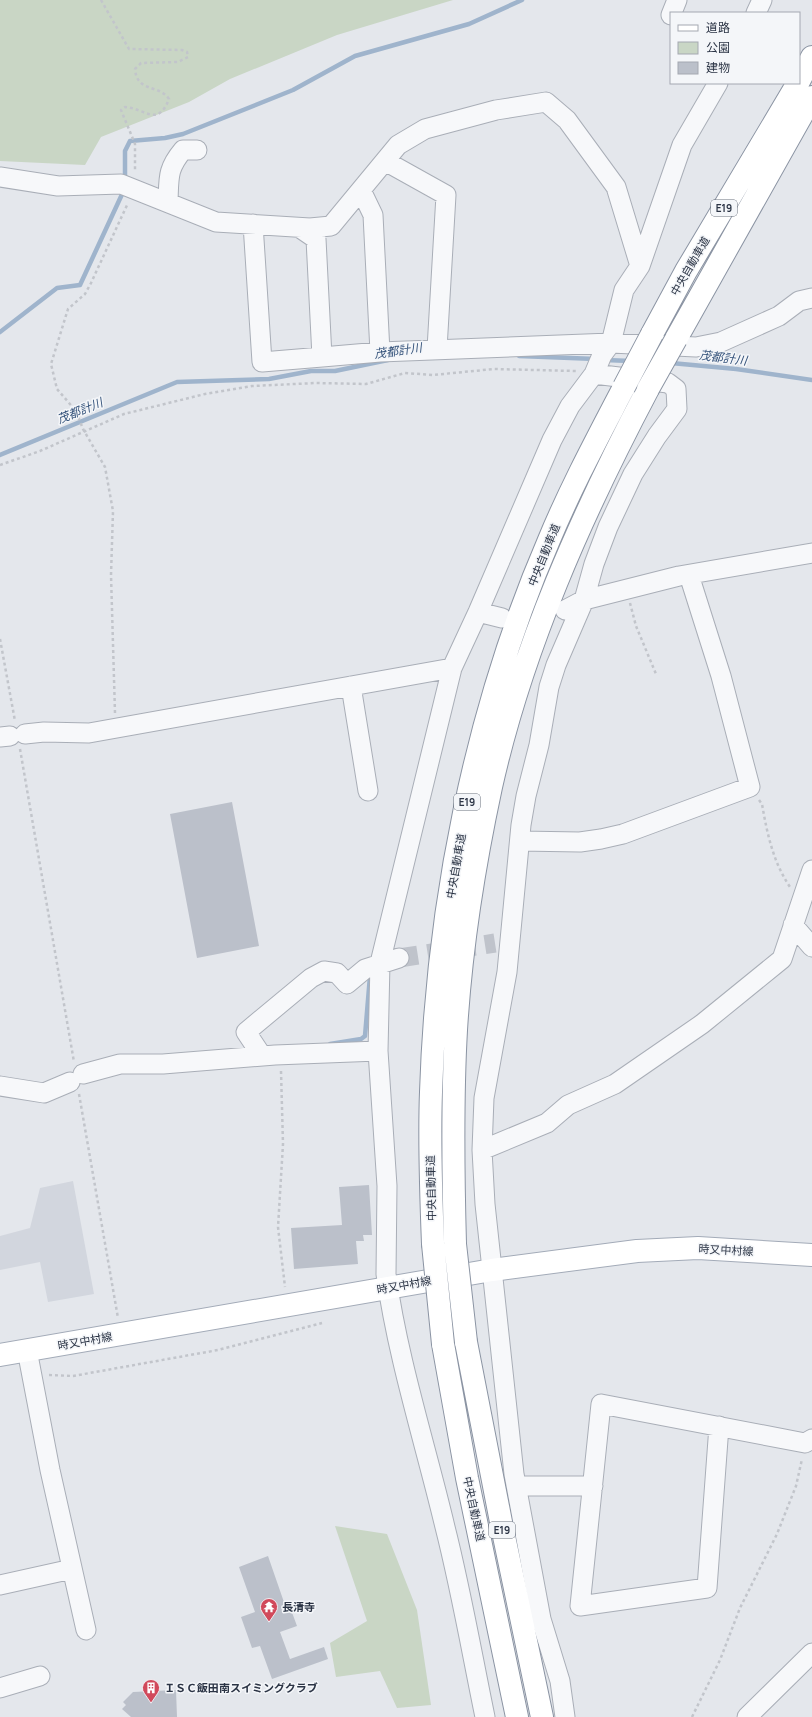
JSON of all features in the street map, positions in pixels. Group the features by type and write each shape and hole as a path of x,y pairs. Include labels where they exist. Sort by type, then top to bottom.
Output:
{"main road":[{"name":"中央自動車道","path":"800,78 812,57"},
{"name":"中央自動車道","path":"517,1717 467,1478 443,1344 433,1244 430,1101 434,1027 441,958 454,870 471,780 501,674 517,624 548,540 587,457 686,271 797,84"},
{"name":"中央自動車道","path":"542,1717 501,1522 466,1342 455,1244 453,1160 456,1028 462,960 474,880 492,785 513,707 538,631 570,548 607,466 648,389 812,97"},
{"name":"時又中村線","path":"0,1355 388,1287 492,1270 636,1251 698,1248 812,1255"}],"street":[{"path":"672,12 678,0"},
{"path":"756,12 762,0"},
{"path":"485,1717 446,1529 398,1340 386,1274 387,1186 378,1051 380,963 452,668 478,612 552,440 570,406 601,359 624,290 640,266 682,145 717,84"},
{"path":"0,177 58,186 128,187 216,222 300,228 331,226 398,145 426,129 496,110 546,102 567,120 616,187 640,266"},
{"path":"168,202 169,175 173,162 183,150 197,150"},
{"path":"385,161 446,194 437,349"},
{"path":"361,190 373,215 380,352"},
{"path":"253,224 262,362 380,352 437,349 601,359 696,347 721,342 779,316 799,301 812,298"},
{"path":"300,228 316,240 322,357"},
{"path":"565,1717 560,1681 541,1619 517,1486 485,1204 482,1150 484,1098 507,972 502,942 520,841 526,796 539,745 548,687 584,600 594,564 611,521 633,474 656,436 677,409 676,389 668,383 601,359"},
{"path":"565,610 584,600 689,575 812,553"},
{"path":"520,841 580,842 601,840 631,831 750,786 721,676 689,575"},
{"path":"478,612 502,618"},
{"path":"14,736 44,732 89,733 452,668"},
{"path":"351,686 368,791"},
{"path":"482,1150 548,1123 568,1106 615,1084 702,1024 782,959 812,870"},
{"path":"793,925 812,947"},
{"path":"272,1055 246,1032 311,978 324,971 337,973 347,984 365,969 399,958"},
{"path":"0,1086 44,1093 76,1077 120,1064 163,1064 272,1055 378,1051"},
{"path":"27,1350 50,1470 86,1630"},
{"path":"718,1426 707,1588 580,1606 601,1404 809,1441"},
{"path":"517,1486 593,1486"},
{"path":"0,1585 72,1569"},
{"path":"747,1717 812,1653"},
{"path":"0,1688 40,1676"}],"path":[{"path":"101,0 129,49 182,50 187,52 188,57 178,62 141,63 135,69 139,82 144,86 166,94 168,99 162,112 156,115 150,115 131,107 125,107 122,110 124,120 131,134 137,152 128,187 92,283 85,294 68,309 51,364 57,389 76,411 84,430 105,467 113,512 112,599 115,716 119,727"},
{"path":"0,465 124,414 205,394 252,386 316,383 366,384 405,373 433,375 494,369 569,369 601,359"},
{"path":"626,590 636,626 656,674"},
{"path":"0,639 14,736 76,1077 118,1322"},
{"path":"750,786 762,804 771,846 779,867 784,878 800,903"},
{"path":"272,1055 283,1144 278,1227 286,1293"},
{"path":"32,1375 72,1376 218,1350 322,1323"},
{"path":"692,1717 720,1660 740,1608 777,1534 796,1486 809,1441"}],"shaded area":[{"path":"73,1181 94,1294 48,1302 40,1262 0,1270 0,1236 30,1228 40,1188"}],"green space":[{"path":"0,0 453,0 337,35 230,79 189,102 101,137 85,165 0,161"},
{"path":"335,1526 387,1534 417,1610 431,1705 397,1708 380,1671 336,1677 330,1643 367,1621"}],"building":[{"path":"232,802 259,946 197,958 170,814"},
{"path":"369,1185 372,1235 363,1235 364,1241 356,1241 358,1264 294,1269 291,1228 342,1225 339,1187"},
{"name":"長清寺","path":"268,1556 286,1608 290,1607 297,1626 280,1632 290,1659 324,1647 328,1659 272,1679 260,1646 252,1648 241,1617 255,1612 239,1567"},
{"name":"ＩＳＣ飯田南スイミングクラブ","path":"176,1690 177,1717 131,1717 122,1709 126,1705 123,1702 133,1692"}],"waterway":[{"path":"125,181 125,151 130,141 165,138 183,134 293,90 355,56 469,24 522,0"},
{"path":"0,332 57,288 80,285 124,190"},
{"name":"茂都計川","path":"519,356 596,359"},
{"name":"茂都計川","path":"0,455 177,382 269,379 311,371 335,371 388,360"},
{"name":"茂都計川","path":"605,360 631,361"},
{"name":"茂都計川","path":"671,363 736,369 812,380"},
{"path":"330,1044 361,1039 365,1036 370,976"}],"tunnel":[{"path":"399,958 495,943"}],"place":[{"name":"長清寺","path":"269,1622"},
{"name":"ＩＳＣ飯田南スイミングクラブ","path":"151,1703"}]}
